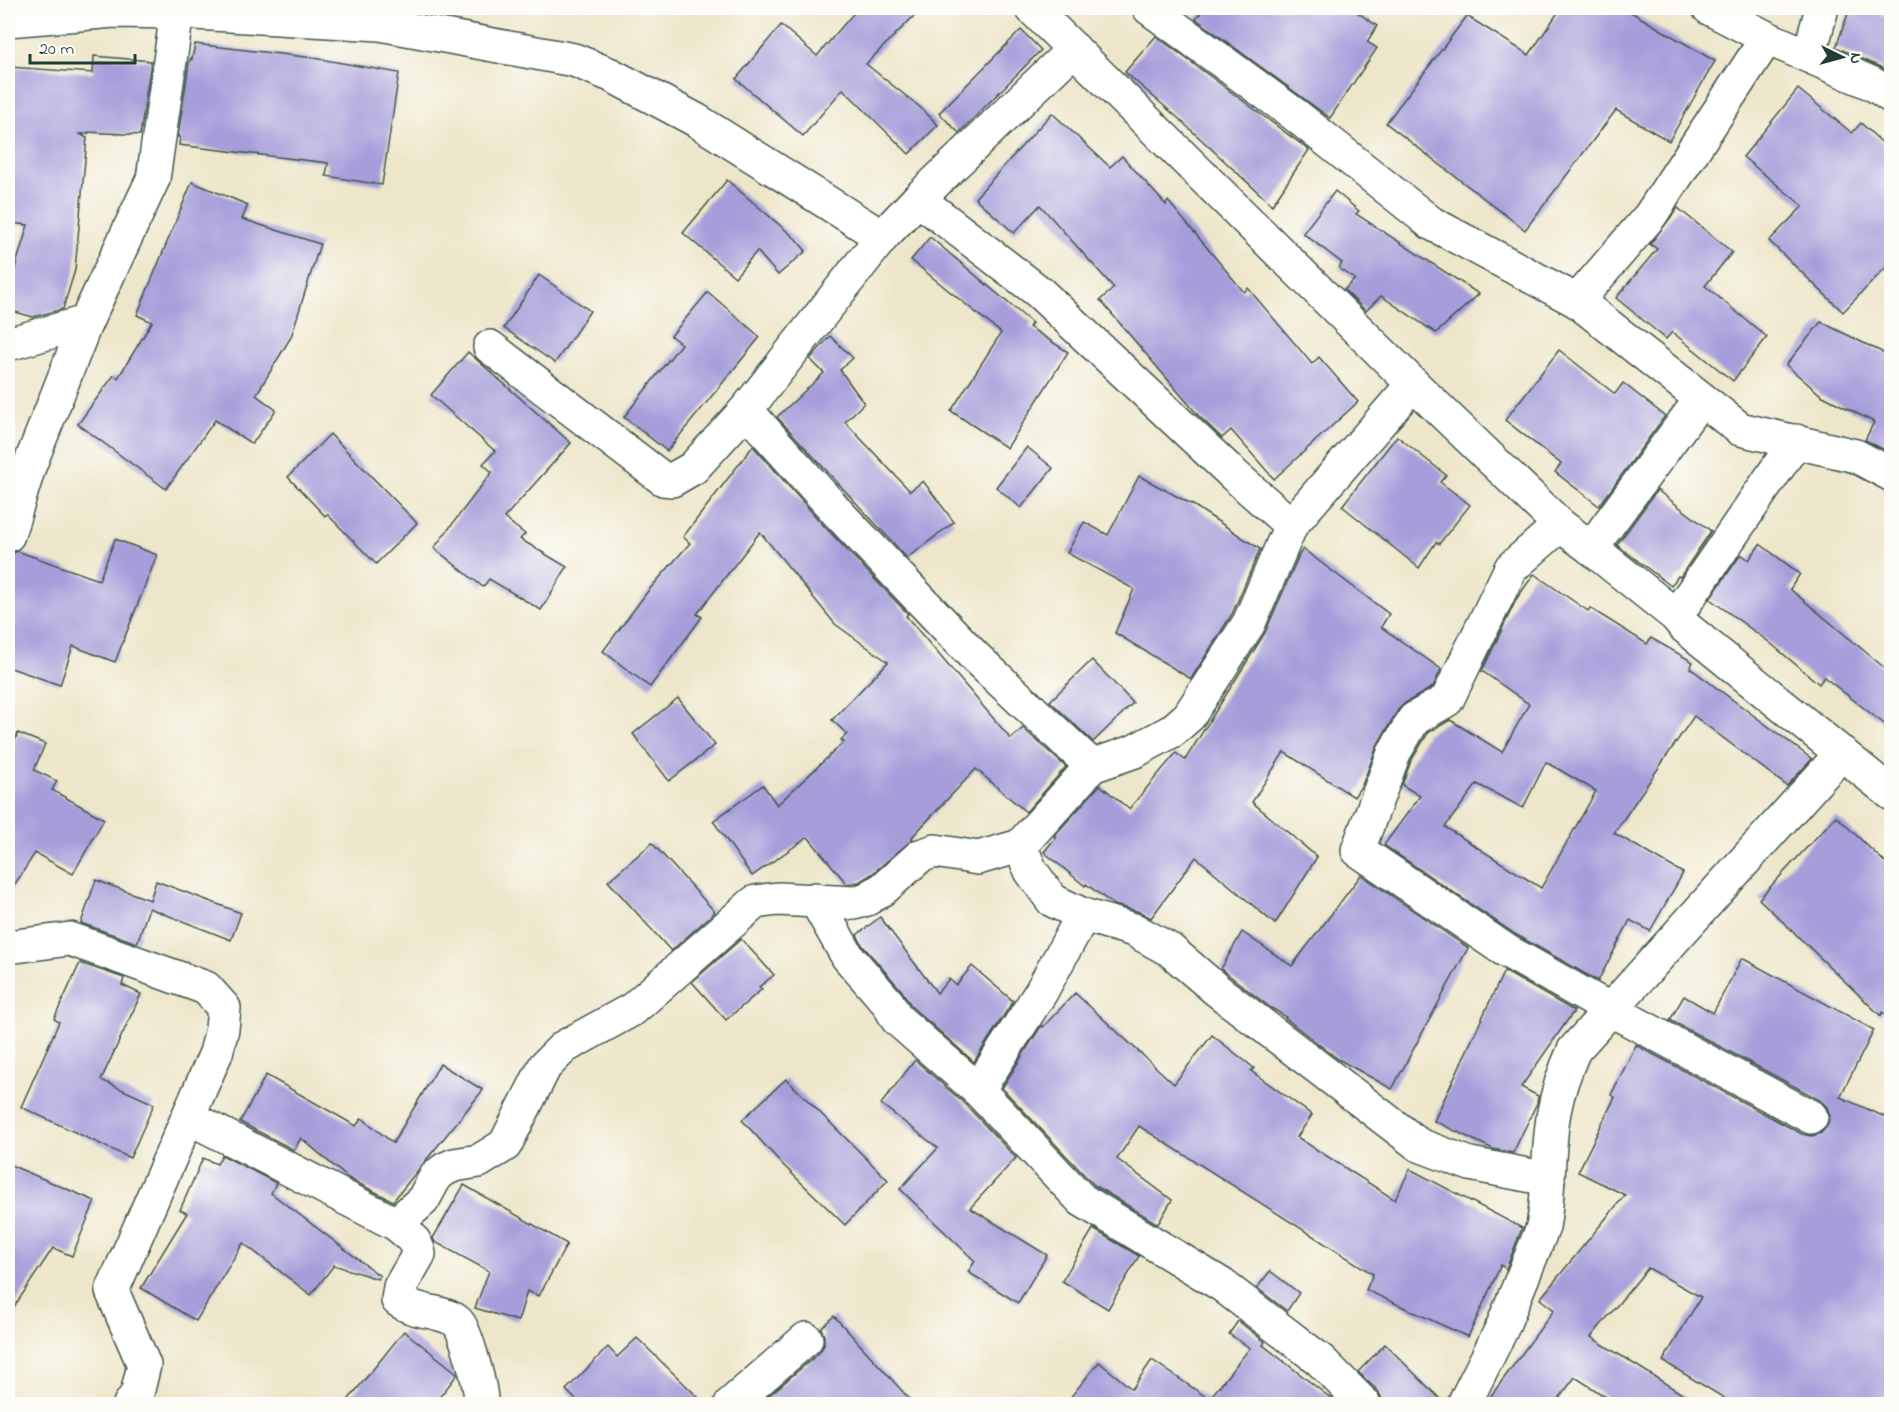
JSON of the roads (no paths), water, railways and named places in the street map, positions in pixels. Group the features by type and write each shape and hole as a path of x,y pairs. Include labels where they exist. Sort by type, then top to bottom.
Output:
{"street":[{"path":"1032,8 1413,384 1560,525 1676,616 1685,627 1892,794"},
{"path":"1149,8 1294,114 1431,223 1577,301 1740,429 1856,456 1892,475"},
{"path":"1709,8 1767,38 1873,84 1892,97"},
{"path":"1809,56 1822,8"},
{"path":"8,20 114,9 380,24 407,18 505,46 574,60 611,75 696,120 882,237"},
{"path":"8,535 29,466 86,322 153,179 177,12"},
{"path":"1577,301 1650,216 1767,38"},
{"path":"490,347 663,479 672,480 693,468 746,410 882,237 918,199 1074,49"},
{"path":"918,199 1039,292 1234,475 1291,525"},
{"path":"8,344 86,322"},
{"path":"396,1224 423,1200 436,1176 445,1169 454,1165 479,1161 505,1145 545,1066 564,1047 633,1009 755,902 778,898 854,903 867,899 884,889 920,856 935,850 978,858 1020,846 1092,766 1135,751 1172,731 1189,716 1249,623 1291,525 1413,384"},
{"path":"1591,548 1701,399"},
{"path":"746,410 839,514 975,657 1092,766"},
{"path":"1676,616 1796,441"},
{"path":"1560,525 1511,568 1447,700 1414,719 1394,753 1358,850 1505,950 1611,1010 1811,1117"},
{"path":"1464,1404 1502,1328 1543,1227 1554,1112 1563,1077 1574,1050 1842,753"},
{"path":"1020,846 1031,871 1052,900 1083,915 1134,930 1170,950 1218,991 1419,1144 1470,1164 1548,1179"},
{"path":"815,899 848,957 888,1002 897,1019 978,1090 1082,1200 1222,1285 1320,1360 1364,1404"},
{"path":"978,1090 1041,992 1083,915"},
{"path":"8,947 70,939 206,988 224,1008 216,1053 112,1291 144,1365 137,1394 130,1404"},
{"path":"188,1117 396,1224 417,1244 418,1254 400,1287 398,1300 406,1306 451,1318 459,1324 478,1377 481,1404"},
{"path":"731,1404 806,1338"}]}
